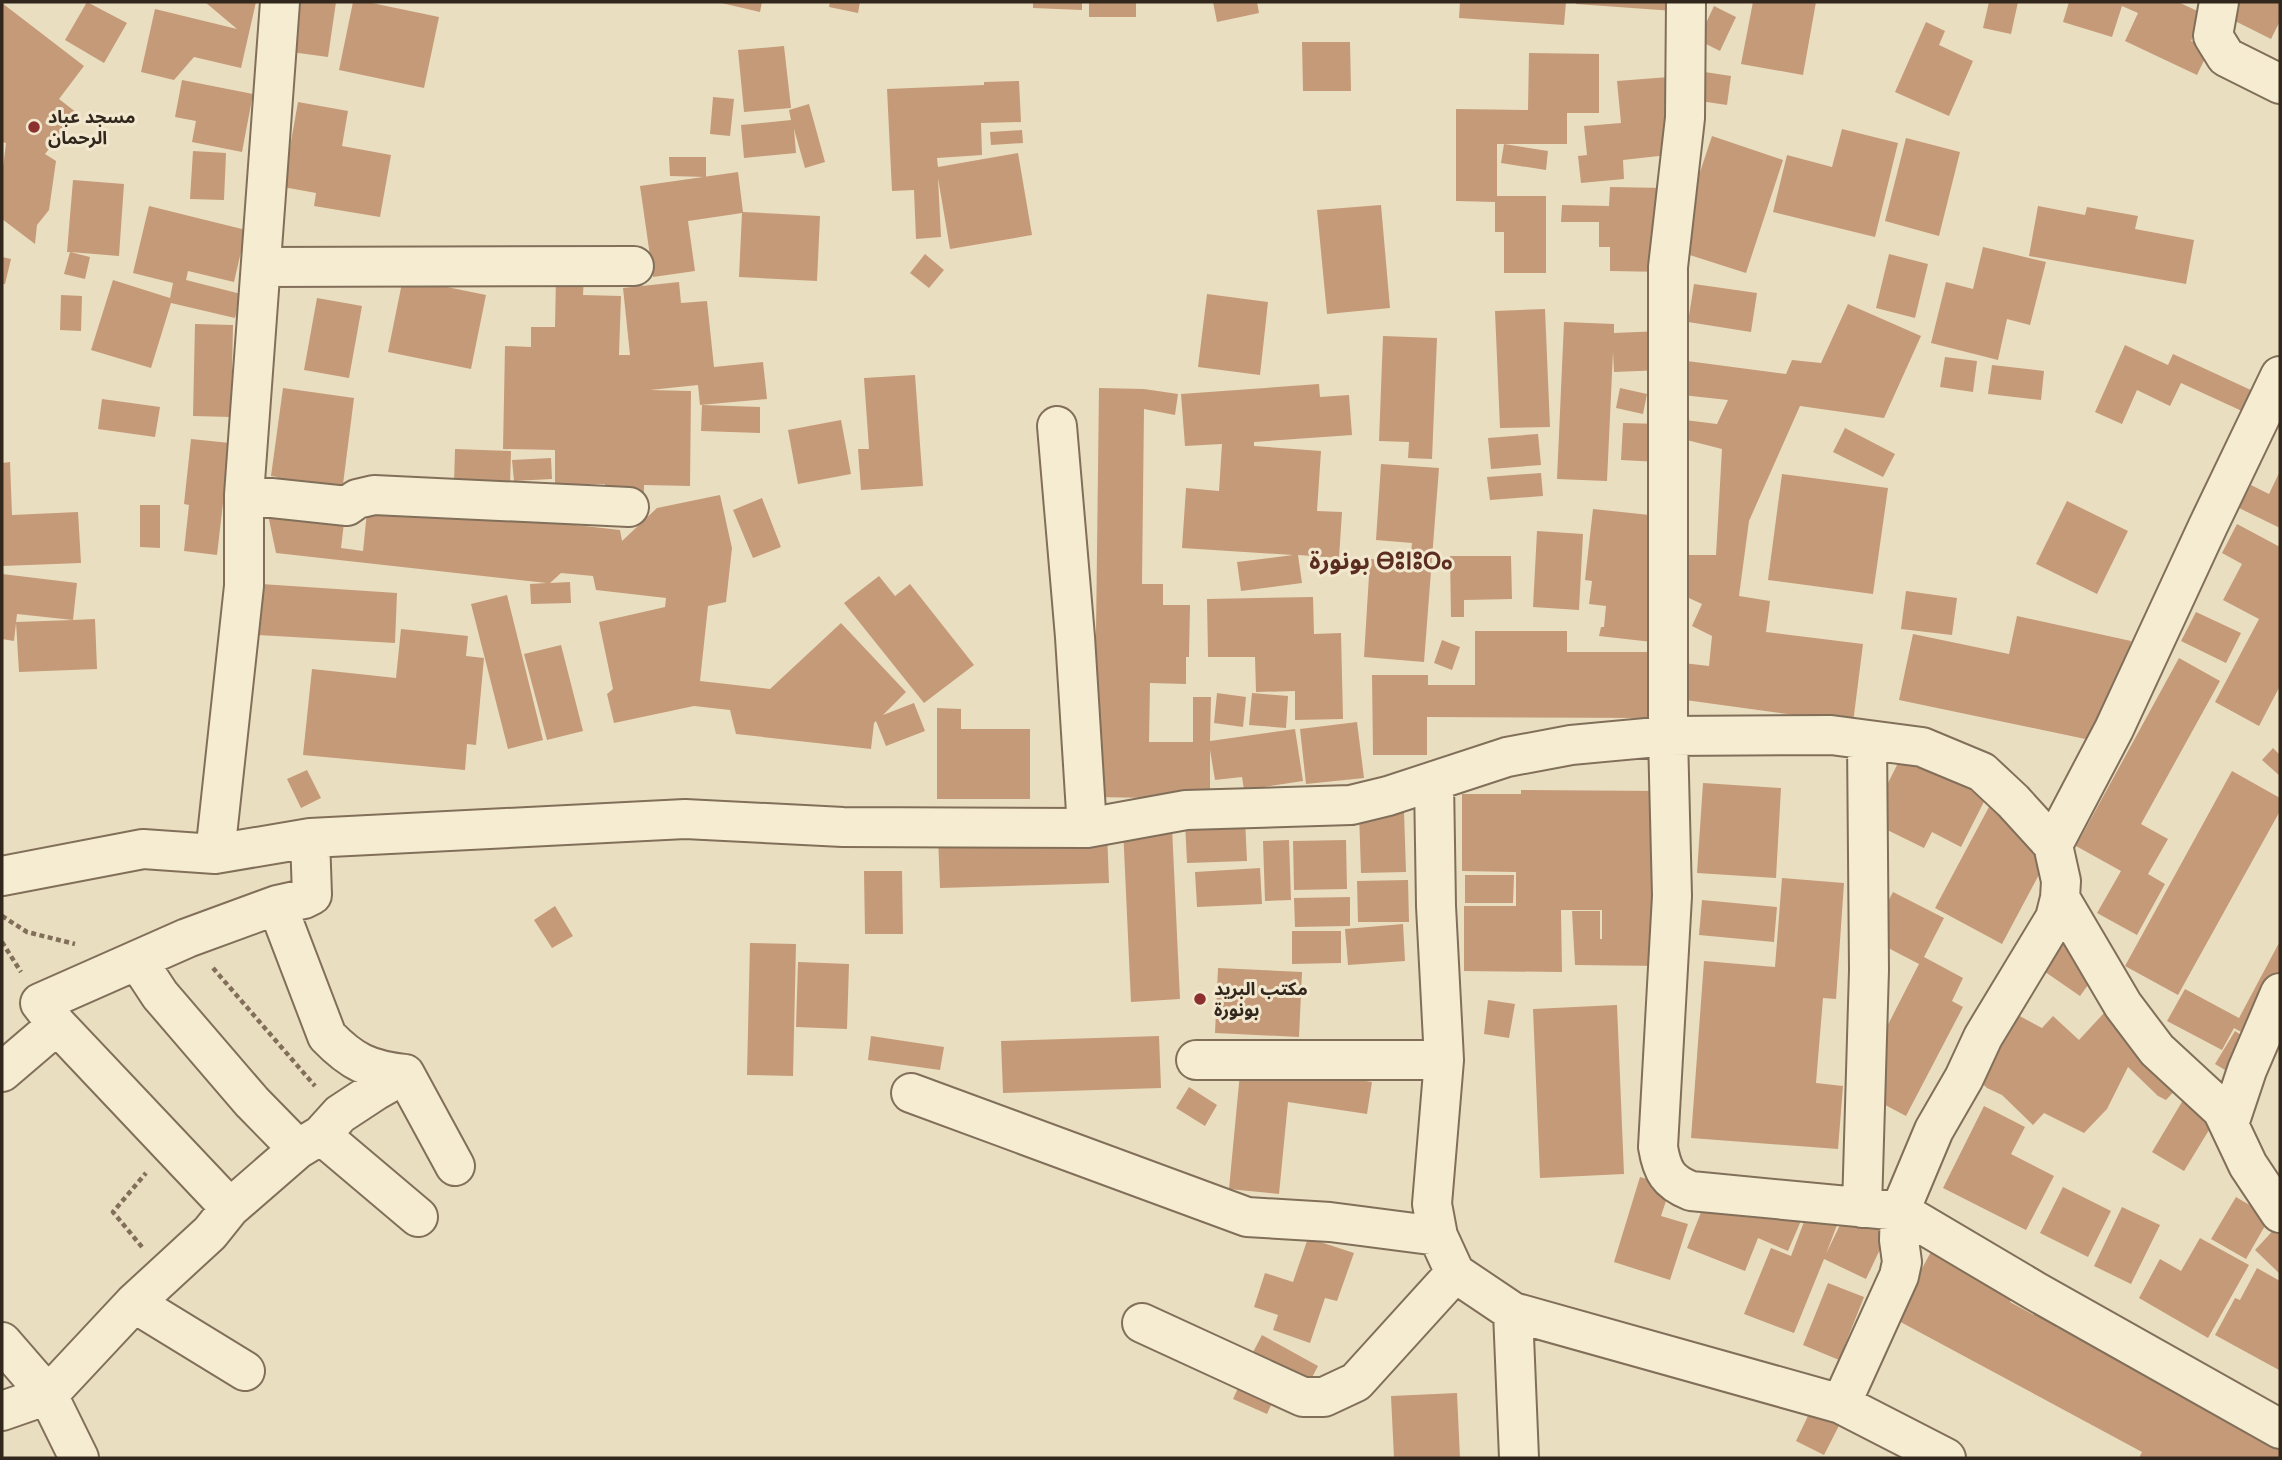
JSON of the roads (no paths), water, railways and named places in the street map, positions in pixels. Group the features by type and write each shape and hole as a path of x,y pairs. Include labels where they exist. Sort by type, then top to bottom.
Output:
{"street":[{"path":"215,854 244,586 244,495 280,2"},
{"path":"1686,2 1685,118 1668,267 1668,736 1672,896 1658,1147 1662,1167 1668,1179 1691,1191 1900,1211 2035,1291 2280,1429"},
{"path":"2219,2 2213,36 2226,57 2280,84"},
{"path":"262,267 634,266"},
{"path":"2053,845 2114,729 2280,376"},
{"path":"1057,426 1075,637 1087,828"},
{"path":"244,495 347,506 357,499 374,495 629,507"},
{"path":"2,876 143,849 215,854 310,838 685,819 842,827 1087,828 1186,810 1351,805 1388,796 1507,757 1571,745 1668,736 1831,735 1922,747 1982,772 2053,845 2060,866 2060,898 2055,918 2041,944 1983,1037 1964,1078 1934,1130 1900,1211 1899,1240 1902,1262 1899,1276 1841,1404"},
{"path":"1862,1208 1869,970 1867,740"},
{"path":"1434,781 1436,906 1444,1060 1432,1204 1438,1236 1455,1273 1513,1312 1841,1404 1946,1458"},
{"path":"229,1208 57,1025 40,1003 187,938 312,895 310,838"},
{"path":"2060,898 2123,1005 2157,1050 2222,1110 2248,1165 2280,1213"},
{"path":"277,905 327,1036 342,1052 359,1063 384,1072 405,1074"},
{"path":"137,960 160,995 251,1102 320,1133 418,1217"},
{"path":"2229,1124 2247,1070 2280,993"},
{"path":"2,1072 57,1025"},
{"path":"1196,1060 1444,1060"},
{"path":"2,1411 48,1395 134,1303 210,1233 229,1208 375,1090 405,1074"},
{"path":"405,1074 455,1166"},
{"path":"911,1093 1247,1217 1330,1222 1438,1236"},
{"path":"1142,1323 1303,1397 1324,1397 1356,1382 1455,1273"},
{"path":"134,1303 245,1371"},
{"path":"1513,1312 1519,1458"},
{"path":"2,1342 48,1395 79,1458"}],"place":[{"name":"مسجد عباد الرحمان","path":"34,127"},
{"name":"مكتب البريد بونورة","path":"1200,999"}],"district":[{"name":"بونورة ⴱⵓⵏⵓⵔⴰ","path":"1381,561"}]}
